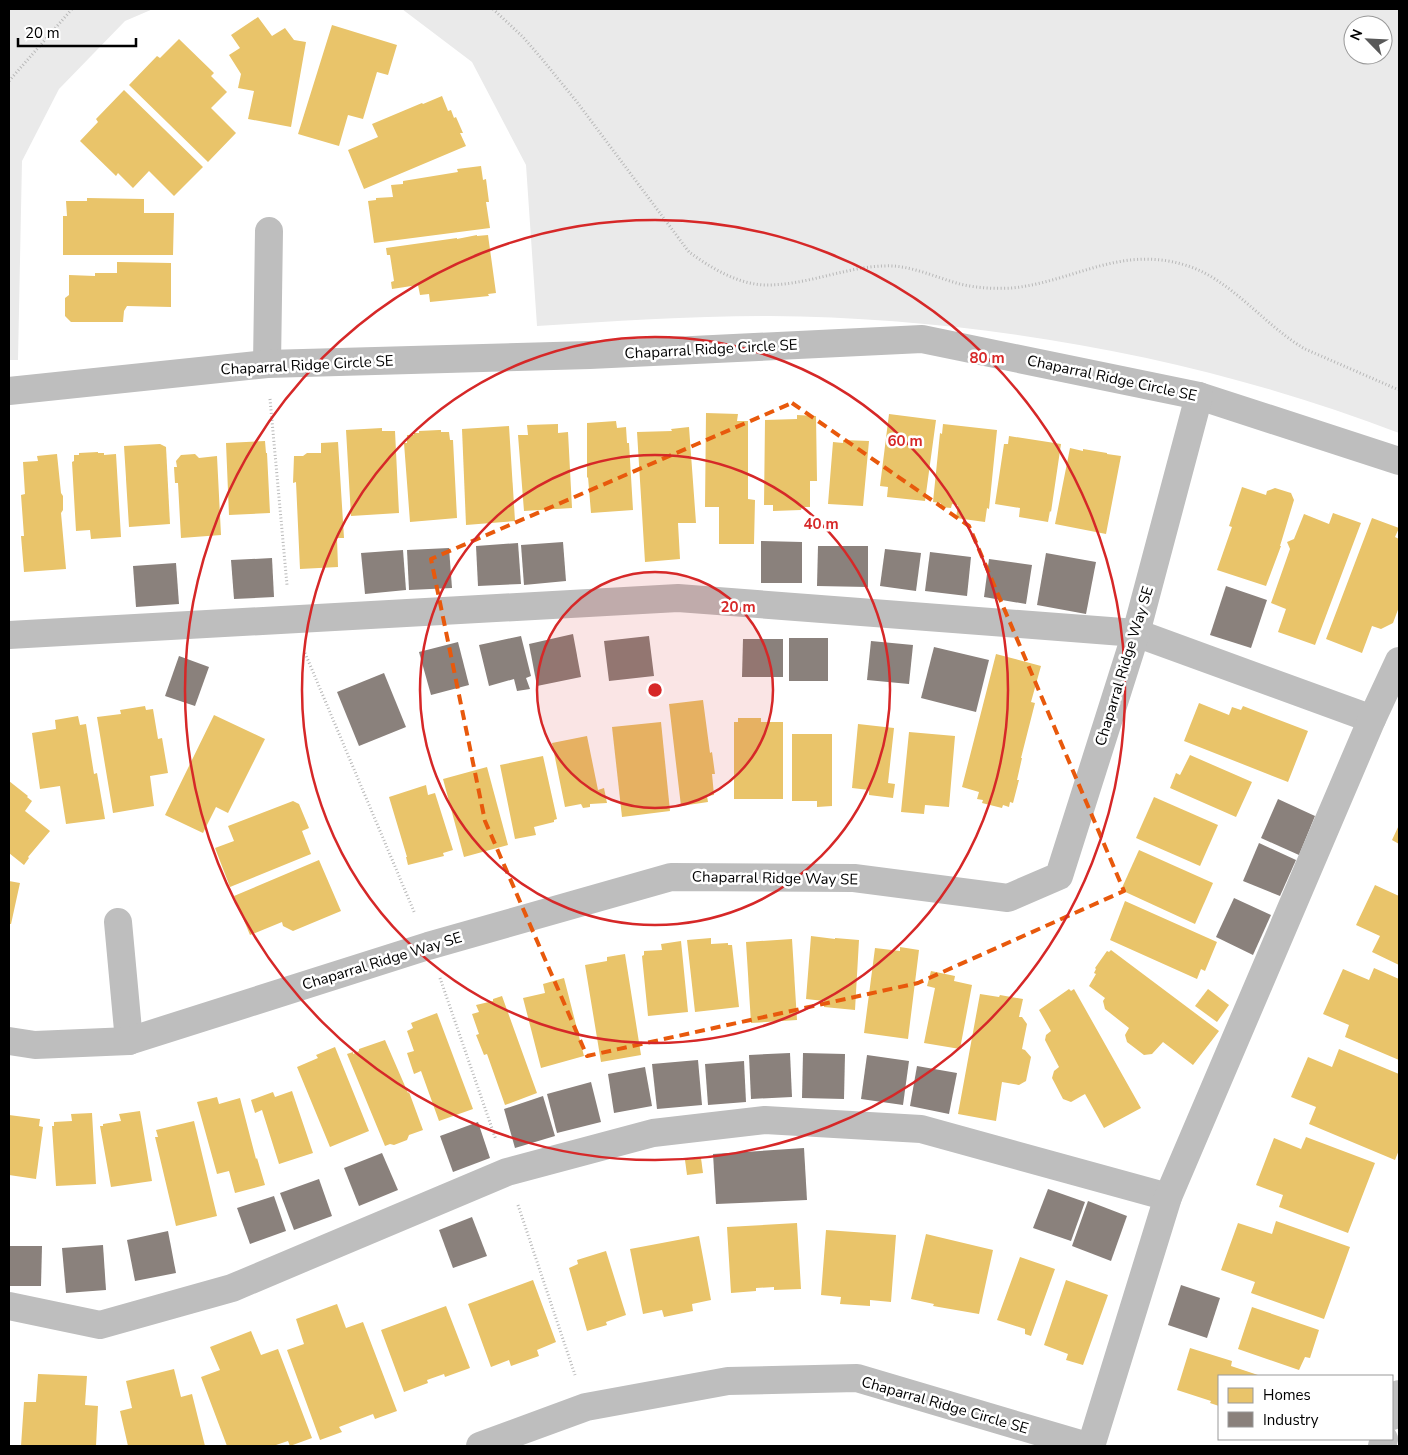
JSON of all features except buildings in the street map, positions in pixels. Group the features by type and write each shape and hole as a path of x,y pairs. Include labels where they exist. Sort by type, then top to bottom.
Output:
{"street":[{"path":"267,364 269,230"},
{"name":"Chaparral Ridge Circle SE","path":"9,391 267,364 590,355 922,338 1199,396 1399,461"},
{"name":"Chaparral Ridge Way SE","path":"9,1041 35,1045 129,1041 428,946 671,877 854,878 1008,898 1059,876 1136,633 1199,396"},
{"path":"9,635 678,598 1136,633 1372,719"},
{"path":"1091,1446 1168,1197 1372,719 1399,661"},
{"path":"118,922 129,1041"},
{"path":"9,1306 100,1325 232,1288 507,1172 653,1133 765,1120 921,1129 1168,1197"},
{"name":"Chaparral Ridge Circle SE","path":"480,1446 586,1408 728,1381 857,1378 1087,1446"},
{"path":"1393,1413 1399,1394"}],"path":[{"path":"9,81 72,9"},
{"path":"493,9 523,37 542,59 634,177 689,252 703,263 726,275 766,285 788,284 862,268 896,266 960,284 986,288 1012,288 1041,283 1118,261 1144,259 1171,262 1186,265 1216,281 1252,307 1291,341 1305,349 1399,390"},
{"path":"267,364 291,619 428,946 507,1172 586,1408"}],"highlighted area":[{"path":"792,403 969,526 1124,891 918,983 587,1056 485,821 431,559"}],"shaded area":[{"path":"9,9 153,9 125,21 59,89 22,161 18,360 9,360"},
{"path":"402,9 1399,9 1399,433 1324,406 1247,383 1169,363 1090,347 930,324 850,318 741,316 537,326 526,165 472,62"}]}
